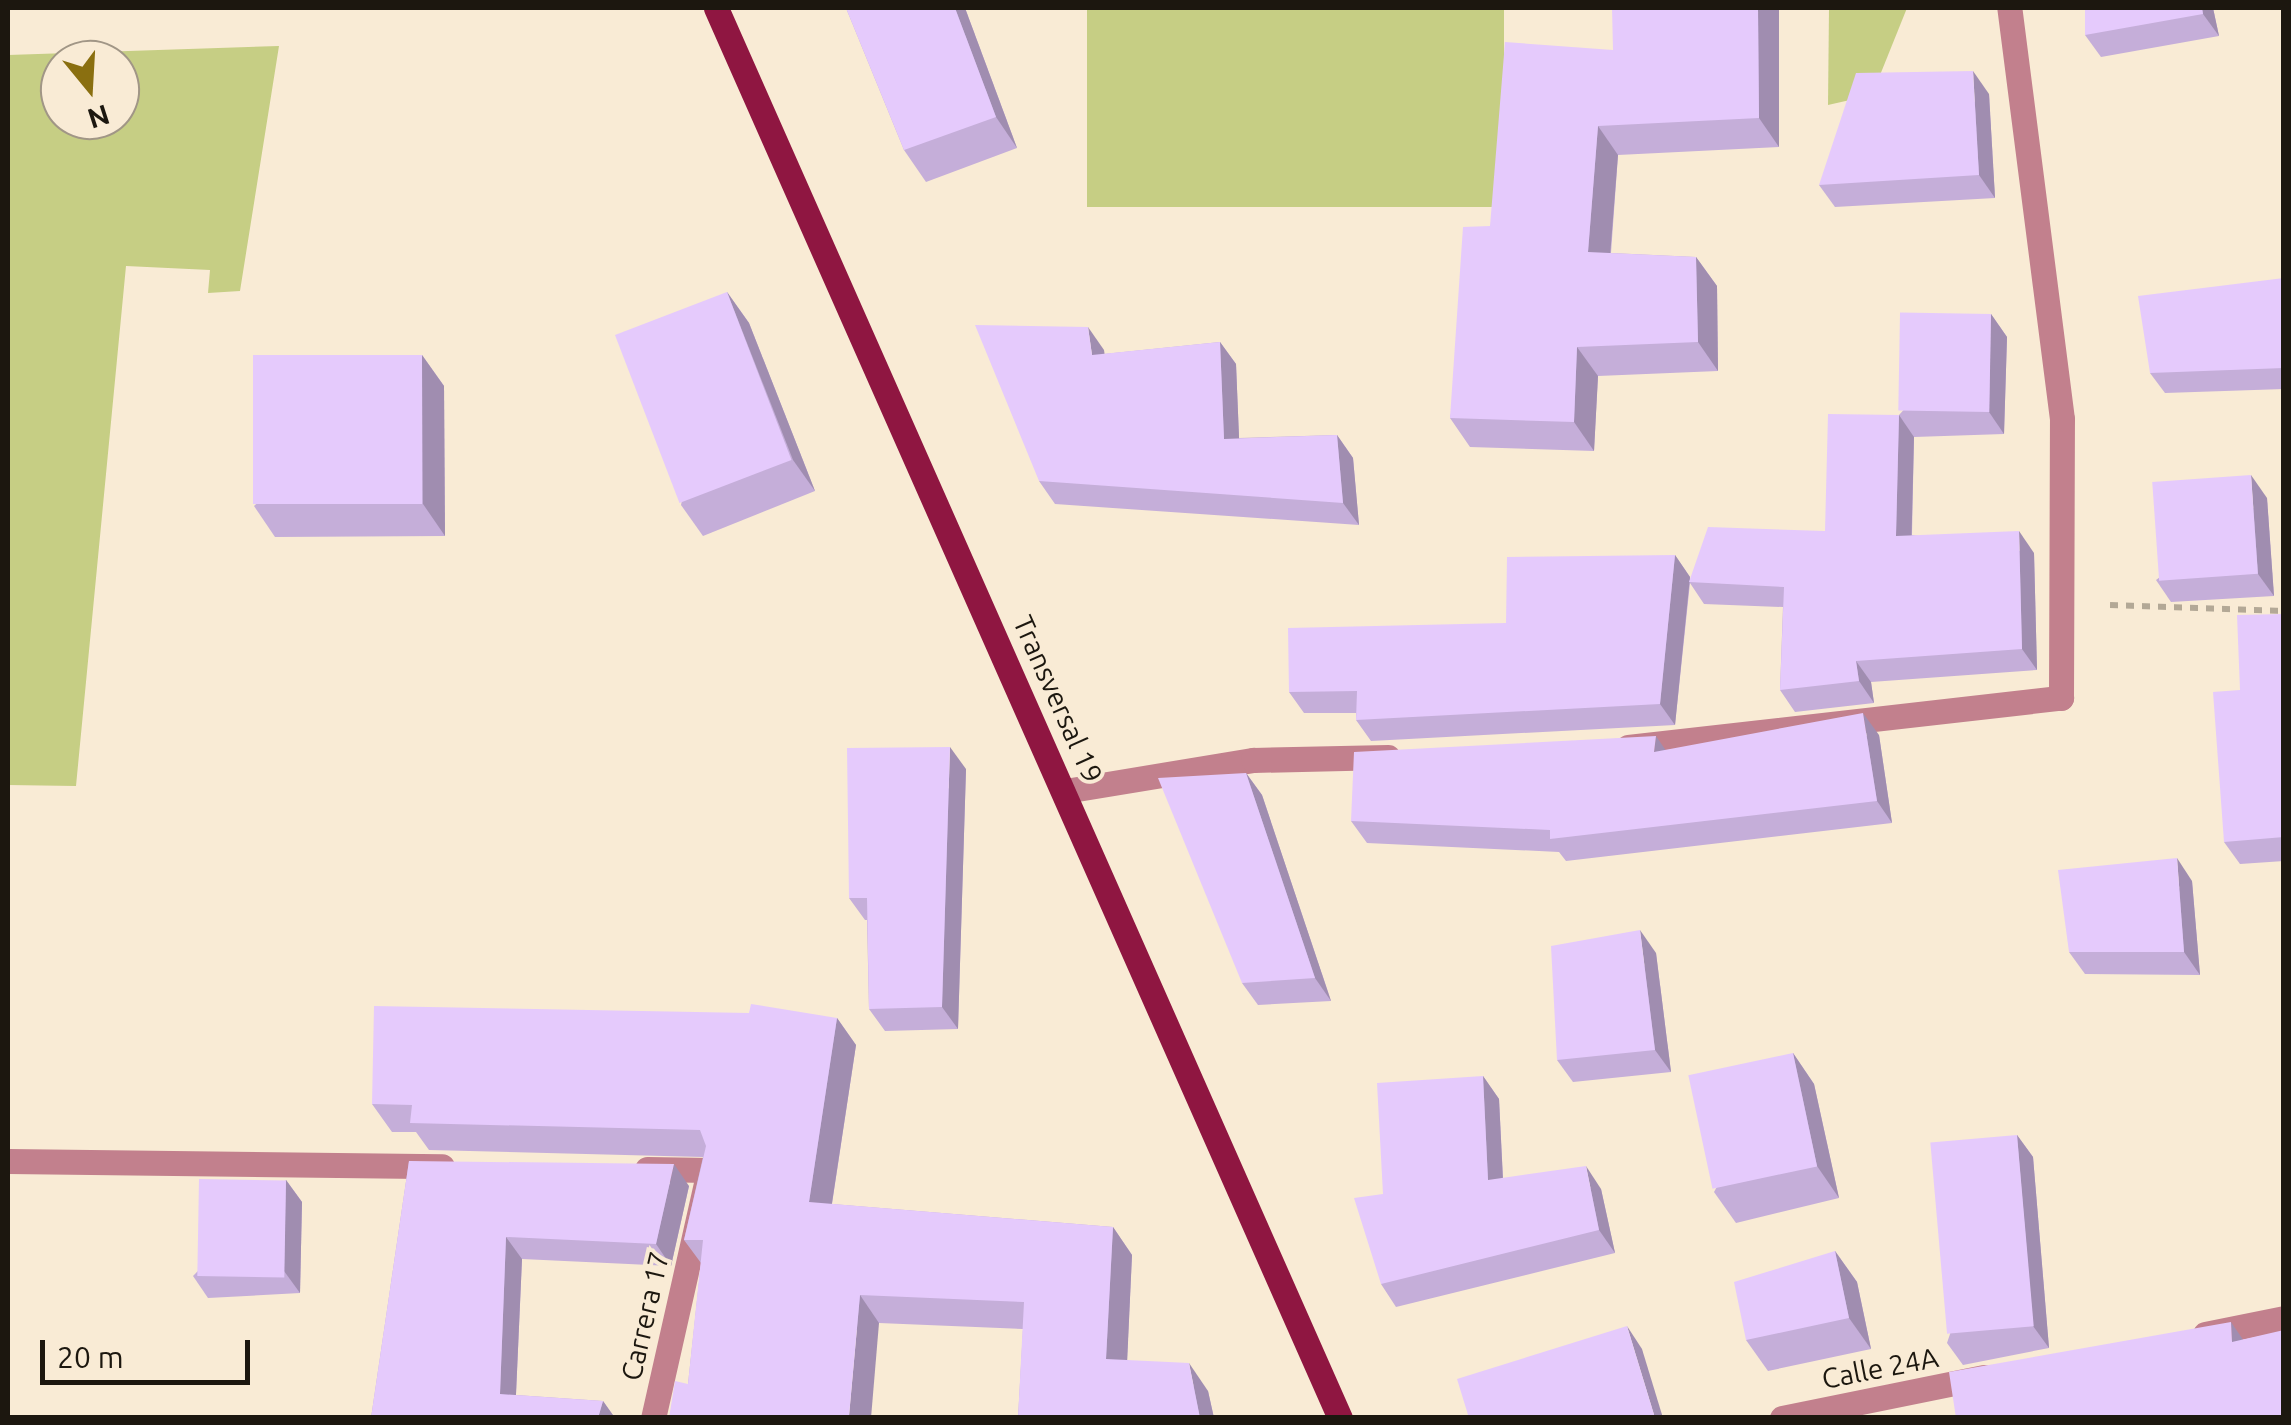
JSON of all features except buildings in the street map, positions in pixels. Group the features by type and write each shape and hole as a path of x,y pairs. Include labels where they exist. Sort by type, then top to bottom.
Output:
{"main road":[{"name":"Transversal 19","path":"716,8 1340,1418"}],"street":[{"path":"1592,750 2061,698 2068,604 2062,419 2009,8"},
{"path":"1065,791 1253,760 1412,756"},
{"path":"8,1161 476,1167"},
{"name":"Carrera 17","path":"612,1169 708,1170 653,1418"},
{"path":"2168,1341 2284,1318"},
{"name":"Calle 24A","path":"1782,1418 2013,1372"}],"path":[{"path":"2068,604 2284,611"}],"green space":[{"path":"1087,8 1504,8 1504,207 1087,207"},
{"path":"1829,8 1907,8 1872,95 1828,105"},
{"path":"279,46 240,291 208,293 210,270 126,266 76,786 8,785 8,55 40,54 40,140 140,140 140,51"}]}
